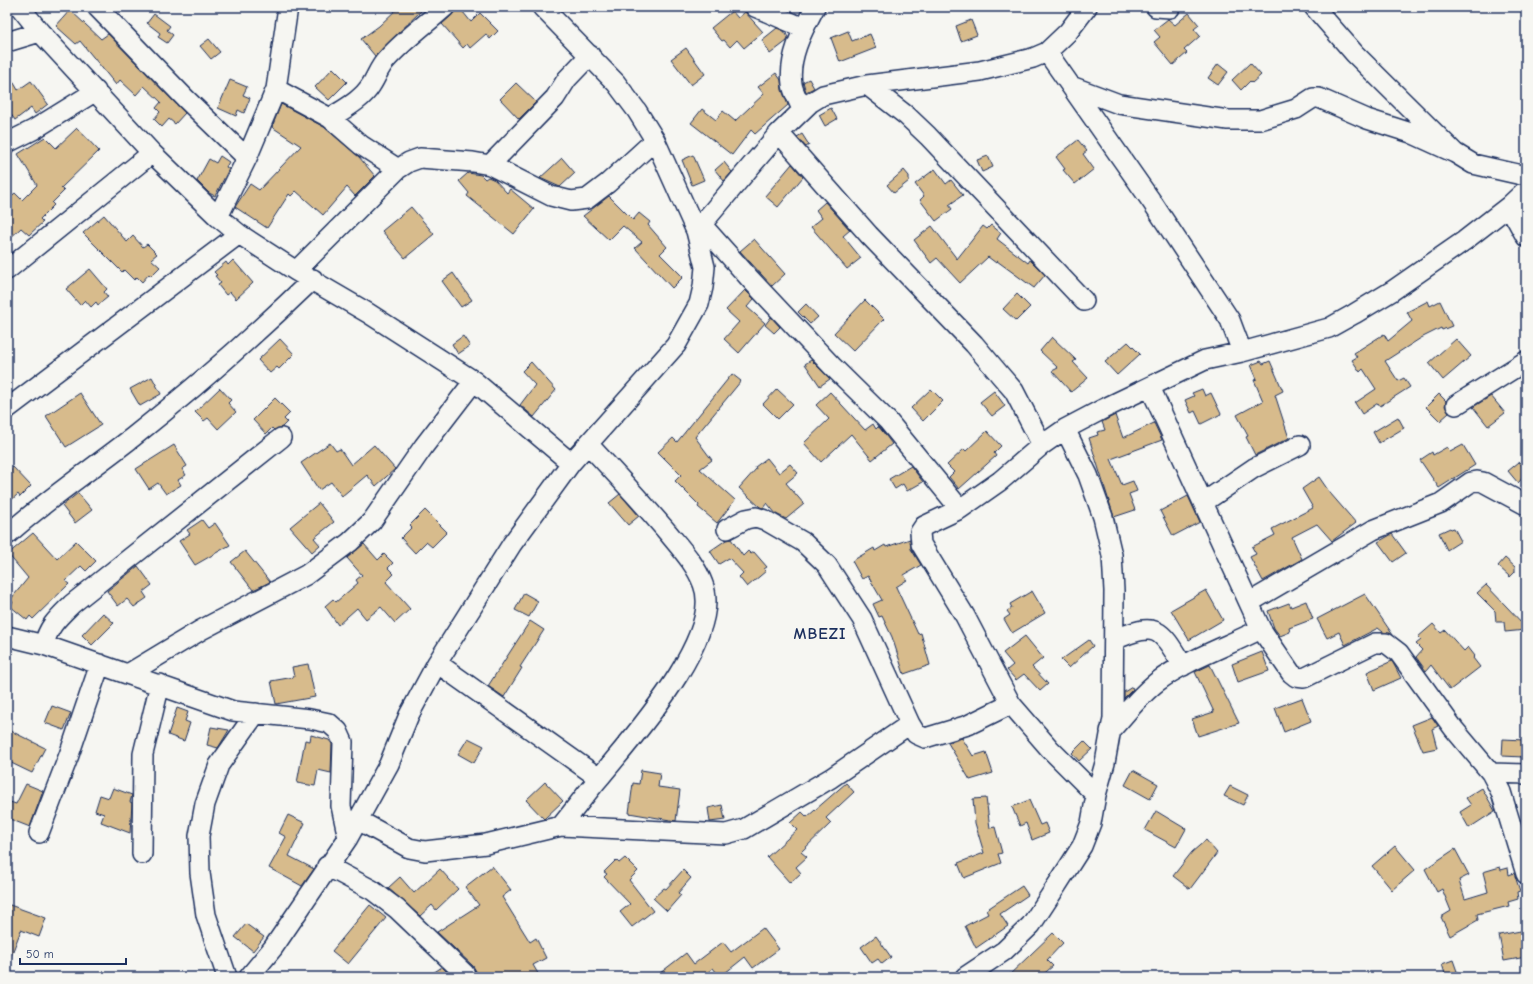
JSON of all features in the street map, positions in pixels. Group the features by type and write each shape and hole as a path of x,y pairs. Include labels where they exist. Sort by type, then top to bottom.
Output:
{"street":[{"path":"20,7 40,32 152,153 218,217 240,234 304,275 368,312 474,381 571,463"},
{"path":"97,7 186,99 248,158"},
{"path":"330,118 356,102 372,85 381,65 445,7"},
{"path":"249,977 273,948 327,866 348,838 389,764 410,715 437,663 512,544 571,463 676,345 699,304 703,287 705,267 699,228 656,140 629,99 590,55 542,7"},
{"path":"755,7 804,28"},
{"path":"802,110 792,85 791,66 804,28 815,7"},
{"path":"699,228 779,133 802,110 823,95 867,85 980,71 1033,58 1046,52 1068,32 1087,7"},
{"path":"1314,7 1355,54 1455,153"},
{"path":"218,217 248,158 276,89 292,10"},
{"path":"7,42 40,32"},
{"path":"1046,52 1152,202 1230,320 1242,352"},
{"path":"490,165 555,98 568,79 590,55"},
{"path":"867,85 907,116 928,136 1084,301"},
{"path":"1071,86 1119,104 1228,120 1260,120 1296,109 1313,98 1319,98 1367,119 1411,133 1455,153 1473,164 1526,176"},
{"path":"276,89 330,118 361,145 398,169"},
{"path":"7,143 33,130 96,91"},
{"path":"779,133 870,235 974,344 1014,391 1042,445"},
{"path":"7,535 34,511 132,438 200,383 254,336 304,275 398,169 409,162 420,158 473,162 490,165 551,196 572,201 587,199 608,183 656,140"},
{"path":"7,270 152,153"},
{"path":"1096,795 1050,749 1011,704 965,616 921,544 920,532 924,526 960,509 1000,481 1042,445 1065,430 1205,360 1242,352 1329,328 1354,314 1458,245 1509,206 1526,190"},
{"path":"1509,206 1526,237"},
{"path":"699,228 751,280 832,366 888,421 960,509"},
{"path":"7,409 240,234"},
{"path":"1456,405 1526,361"},
{"path":"128,674 201,630 306,575 350,542 372,521 424,446 474,381"},
{"path":"1150,387 1250,602 1261,630 1291,673 1296,677 1304,678 1375,643 1386,643 1399,653 1454,729 1491,772 1501,792 1526,874"},
{"path":"965,977 1004,951 1031,925 1082,846 1091,822 1096,795 1105,763 1113,718 1114,591 1112,555 1103,517 1088,475 1065,430"},
{"path":"44,645 47,632 54,622 72,604 281,438"},
{"path":"561,826 657,708 681,671 698,634 706,609 704,586 695,565 647,507 588,444"},
{"path":"1204,502 1254,468 1300,445"},
{"path":"1250,602 1373,530 1441,503 1471,482 1483,482 1526,505"},
{"path":"727,529 746,519 756,517 765,520 803,542 827,565 862,619 916,734 925,738 968,725 1011,704"},
{"path":"1114,640 1143,629 1155,629 1163,636 1183,666"},
{"path":"1110,731 1147,690 1158,681 1183,666 1261,630"},
{"path":"7,636 44,645 160,684 233,711 310,719 328,724 338,731 343,742 341,806 348,838"},
{"path":"437,663 599,778"},
{"path":"39,833 69,755 100,664"},
{"path":"142,854 143,754 160,684"},
{"path":"227,977 206,915 200,873 199,836 205,804 219,765 256,713"},
{"path":"358,820 410,848 425,851 486,844 561,826 726,834 751,825 831,778 910,724"},
{"path":"1491,772 1526,774"},
{"path":"327,866 372,890 397,909 465,974"}],"building":[{"path":"399,7 425,7 375,56 361,39 379,26"},
{"path":"456,7 459,7 471,22 480,13 498,31 490,39 486,34 470,48 467,44 463,48 442,24 452,15"},
{"path":"70,10 101,39 108,34 185,113 175,124 169,119 162,127 154,119 160,112 156,108 161,102 144,86 136,95 120,80 116,85 80,41 76,44 56,26"},
{"path":"732,11 738,18 745,12 763,32 744,48 737,40 730,47 724,40 722,41 711,28"},
{"path":"1189,13 1199,25 1194,29 1200,36 1184,50 1187,53 1173,65 1154,42 1160,37 1154,30 1168,19 1175,25"},
{"path":"154,14 170,26 167,30 173,35 167,43 158,37 160,33 147,23"},
{"path":"971,20 977,35 961,41 956,26"},
{"path":"777,28 784,31 788,37 787,41 770,54 762,40"},
{"path":"848,31 852,41 870,34 876,48 840,62 831,38"},
{"path":"209,39 220,52 211,59 200,46"},
{"path":"686,48 705,74 691,85 671,59"},
{"path":"1250,63 1261,75 1252,83 1250,81 1241,90 1232,80"},
{"path":"1218,64 1228,72 1218,85 1208,78"},
{"path":"333,68 347,82 329,100 315,87"},
{"path":"7,71 18,90 31,81 48,104 35,114 31,108 15,120 7,109"},
{"path":"776,73 781,80 782,90 788,105 755,134 751,130 732,155 691,123 702,109 716,120 723,111 735,121 764,94 758,87"},
{"path":"809,79 814,88 806,92 803,82"},
{"path":"230,80 247,87 243,95 250,98 244,113 238,110 236,116 218,108"},
{"path":"516,83 536,102 519,119 500,99"},
{"path":"281,104 324,127 359,157 375,176 355,196 347,187 323,215 296,191 291,196 289,194 267,228 235,207 250,184 259,190 301,146 272,127"},
{"path":"831,108 837,119 825,126 819,115"},
{"path":"77,128 99,151 61,188 64,191 52,203 54,205 40,219 43,222 29,235 21,228 7,241 7,200 15,193 22,200 37,185 18,154 45,137 56,148"},
{"path":"802,134 809,145 806,147 797,137"},
{"path":"1078,140 1087,151 1083,154 1094,169 1075,184 1063,170 1065,169 1056,157"},
{"path":"693,155 704,180 692,185 682,160"},
{"path":"220,156 229,162 226,167 229,169 215,196 209,193 197,181 209,159 216,163"},
{"path":"988,156 993,167 982,172 977,160"},
{"path":"562,158 575,173 560,187 540,178"},
{"path":"724,162 732,172 724,181 715,170"},
{"path":"792,164 803,177 778,207 765,196"},
{"path":"935,169 946,184 951,180 963,195 949,205 952,209 936,221 920,200 924,196 915,184"},
{"path":"904,170 909,176 909,181 894,193 887,185"},
{"path":"468,173 481,175 485,179 488,177 495,180 507,193 510,189 534,209 514,234 467,196 469,193 459,181"},
{"path":"609,196 633,220 639,213 650,222 648,225 667,247 660,254 683,277 672,288 635,248 642,242 623,226 609,240 583,216"},
{"path":"825,202 850,230 843,236 861,258 847,269 811,227 822,218 816,210"},
{"path":"411,207 434,234 405,258 382,231"},
{"path":"104,215 127,242 133,236 143,247 147,244 157,254 151,259 160,267 151,276 149,274 142,282 137,277 134,280 124,270 122,272 83,233"},
{"path":"991,225 1001,233 997,239 1028,263 1030,260 1045,275 1034,288 997,261 996,263 988,257 960,283 937,258 931,263 914,240 932,226 957,259 983,226 987,229"},
{"path":"754,239 785,274 772,286 740,251"},
{"path":"233,260 253,283 236,299 230,292 226,295 218,285 221,283 215,276 217,275 214,272 226,262 228,265"},
{"path":"90,269 107,289 104,292 108,297 98,305 96,302 91,307 85,300 80,305 66,289"},
{"path":"453,273 472,300 461,307 442,281"},
{"path":"745,290 754,299 747,307 765,323 739,353 724,339 739,322 726,310"},
{"path":"1017,294 1030,307 1016,321 1003,309"},
{"path":"865,300 884,319 853,351 834,333"},
{"path":"1428,301 1430,306 1440,301 1452,326 1442,330 1441,328 1421,338 1385,361 1398,381 1404,378 1410,387 1380,406 1378,403 1362,414 1355,403 1376,389 1363,369 1360,372 1352,360 1357,357 1354,353 1384,334 1388,341 1412,321 1407,312"},
{"path":"806,304 818,317 810,324 798,312"},
{"path":"771,317 780,327 774,333 765,325"},
{"path":"463,336 470,346 458,354 452,344"},
{"path":"1052,337 1076,360 1073,362 1088,378 1071,392 1052,371 1058,368 1040,351"},
{"path":"280,339 294,354 279,369 277,367 270,373 258,360"},
{"path":"1456,339 1471,356 1443,380 1429,363"},
{"path":"1128,342 1140,354 1117,375 1105,362"},
{"path":"811,360 830,379 820,386 805,364"},
{"path":"1261,361 1263,364 1270,361 1283,391 1275,395 1289,438 1255,455 1246,437 1248,436 1237,415 1263,401 1254,380 1257,379 1251,365"},
{"path":"531,362 556,390 534,417 520,405 535,385 522,371"},
{"path":"732,374 741,381 695,437 712,460 700,469 735,500 717,523 698,507 699,505 675,481 681,475 658,452 673,438 677,442"},
{"path":"152,377 161,394 140,406 130,389"},
{"path":"220,388 231,400 228,403 236,412 218,429 208,418 204,421 195,412"},
{"path":"777,389 793,404 778,419 763,404"},
{"path":"931,389 943,401 923,421 911,408"},
{"path":"1202,389 1205,396 1211,393 1221,414 1201,424 1195,411 1191,413 1185,400 1194,396 1192,393"},
{"path":"994,391 1005,406 992,416 980,402"},
{"path":"830,392 865,430 873,424 876,429 878,427 880,428 892,444 872,460 851,434 821,462 804,443 829,419 816,405"},
{"path":"80,393 101,425 66,447 46,416"},
{"path":"1439,394 1446,401 1445,406 1449,413 1440,421 1426,407"},
{"path":"1491,396 1505,413 1488,426 1473,407"},
{"path":"275,398 290,413 284,419 287,422 282,427 274,430 272,428 266,434 253,420"},
{"path":"1115,415 1123,438 1154,423 1162,440 1111,459 1122,485 1133,481 1137,491 1129,494 1135,510 1114,517 1089,438 1098,435 1097,432 1105,430 1102,422"},
{"path":"1398,417 1404,428 1379,443 1373,432"},
{"path":"987,431 1001,446 994,453 996,456 959,489 949,477 954,472 947,465 964,449 966,451"},
{"path":"330,443 336,451 340,449 351,465 374,445 395,469 376,486 367,475 342,496 331,482 319,490 301,463"},
{"path":"174,445 187,466 182,469 186,475 178,480 181,485 166,494 158,483 149,489 136,469"},
{"path":"1463,445 1475,465 1439,488 1420,460 1432,452 1433,455 1447,447 1450,452"},
{"path":"767,458 779,473 790,464 798,473 786,483 804,504 786,519 776,514 767,503 763,508 760,507 739,488 756,469 755,467"},
{"path":"1519,462 1526,470 1526,474 1518,483 1508,471"},
{"path":"911,466 923,482 907,491 903,484 895,489 889,479"},
{"path":"13,467 31,486 20,497 18,494 7,504 7,473"},
{"path":"1319,477 1330,493 1356,523 1332,541 1317,524 1292,537 1302,559 1263,581 1250,557 1256,554 1252,547 1275,535 1272,529 1313,508 1302,489"},
{"path":"78,493 92,510 75,523 62,506"},
{"path":"620,494 639,516 628,525 609,503"},
{"path":"1188,496 1200,522 1173,536 1160,511"},
{"path":"319,503 334,522 314,538 320,545 312,552 290,527"},
{"path":"425,510 447,532 432,547 426,542 415,553 401,538 412,527 410,525"},
{"path":"202,520 208,528 215,523 230,545 195,565 179,541 190,534 187,530"},
{"path":"1450,528 1454,528 1461,541 1447,550 1439,533"},
{"path":"33,533 57,559 76,541 96,561 86,571 81,566 65,581 69,584 33,619 30,616 27,620 10,606 13,602 10,600 28,578 8,554"},
{"path":"1392,534 1406,553 1393,562 1378,542"},
{"path":"731,539 743,556 748,551 751,554 754,552 767,567 764,569 766,571 747,587 739,577 743,573 729,558 719,564 710,551 726,540"},
{"path":"910,539 911,549 921,565 904,575 907,580 896,587 918,634 921,633 930,665 904,674 892,637 882,616 879,617 873,604 882,600 868,576 862,579 852,561 874,548 875,551 885,545 886,547"},
{"path":"364,544 378,560 384,554 393,563 388,568 394,574 386,582 410,609 395,623 381,607 366,619 357,608 338,625 325,606 333,599 336,602 358,583 356,580 362,575 347,558"},
{"path":"245,551 270,582 253,590 231,562"},
{"path":"1505,558 1515,567 1515,572 1510,577 1498,566"},
{"path":"138,566 152,585 143,592 147,598 134,607 127,599 118,606 107,591"},
{"path":"1486,585 1526,627 1526,630 1505,632 1504,622 1496,622 1495,611 1477,593"},
{"path":"1206,590 1223,620 1189,640 1171,610"},
{"path":"1032,591 1045,613 1012,633 1004,619 1010,615 1007,611 1012,608 1010,604"},
{"path":"524,593 538,601 529,617 515,610"},
{"path":"1365,594 1393,635 1383,632 1378,628 1345,645 1339,632 1327,638 1317,619"},
{"path":"1306,601 1313,619 1289,628 1290,632 1280,636 1274,628 1268,611 1289,603 1291,607"},
{"path":"103,613 114,623 92,645 82,635"},
{"path":"530,621 544,630 520,667 522,668 504,697 488,686"},
{"path":"1433,624 1441,633 1445,630 1464,651 1468,647 1475,656 1473,658 1480,667 1450,690 1431,665 1426,671 1416,657 1422,650 1416,644 1421,640 1418,637"},
{"path":"1025,636 1043,658 1032,667 1048,684 1040,691 1024,674 1016,680 1007,670 1013,665 1003,653"},
{"path":"1089,640 1093,646 1069,668 1061,660"},
{"path":"1262,652 1269,671 1238,682 1232,664"},
{"path":"1392,661 1401,678 1374,690 1367,672"},
{"path":"308,664 315,697 276,704 271,681 294,677 292,667"},
{"path":"1210,665 1239,723 1198,736 1192,719 1214,712 1195,672"},
{"path":"1132,687 1133,689 1124,698 1124,692"},
{"path":"1302,698 1311,721 1284,732 1275,708"},
{"path":"52,706 71,713 64,730 45,723"},
{"path":"177,708 188,712 185,721 190,723 184,741 168,735"},
{"path":"1432,717 1438,726 1432,729 1437,748 1423,751 1412,725"},
{"path":"211,727 229,730 218,748 207,745"},
{"path":"7,729 45,748 32,773 7,761"},
{"path":"311,735 329,740 332,744 331,773 318,770 315,786 297,783 305,740 310,741"},
{"path":"468,738 484,746 474,763 458,754"},
{"path":"962,738 973,756 986,752 993,773 970,780 948,743"},
{"path":"1503,739 1524,740 1523,757 1502,756"},
{"path":"1084,741 1092,749 1079,761 1072,753"},
{"path":"641,770 660,773 658,787 680,790 676,821 629,813 633,783 639,784"},
{"path":"1133,770 1158,784 1150,799 1125,785"},
{"path":"545,782 563,801 544,819 526,800"},
{"path":"846,783 854,792 826,818 831,823 801,852 807,857 796,867 801,873 790,883 767,857 797,830 790,823 802,812 807,817"},
{"path":"26,784 43,791 30,827 7,818 7,801 16,804"},
{"path":"1230,786 1248,795 1243,805 1224,796"},
{"path":"113,788 132,795 130,802 132,803 130,833 101,822 104,814 95,811 100,795 109,798"},
{"path":"1482,788 1495,811 1469,828 1460,812 1471,805 1466,798"},
{"path":"986,798 990,828 995,827 1002,853 998,854 1001,863 964,878 958,863 984,853 975,823 973,799"},
{"path":"1029,800 1040,825 1045,823 1049,833 1032,840 1026,823 1020,826 1012,807"},
{"path":"722,805 725,820 710,822 708,808"},
{"path":"1156,811 1186,829 1176,847 1145,830"},
{"path":"288,815 305,823 289,856 314,869 302,886 269,868 286,837 279,833"},
{"path":"1206,840 1217,853 1190,889 1173,876 1192,852"},
{"path":"1395,846 1415,870 1392,890 1372,866"},
{"path":"1455,849 1469,875 1459,880 1465,899 1488,892 1483,872 1500,867 1501,870 1508,868 1509,875 1514,873 1520,891 1517,892 1518,899 1508,902 1509,906 1477,914 1478,920 1450,936 1441,917 1451,911 1442,889 1437,892 1425,869"},
{"path":"625,858 638,871 629,880 653,911 632,927 620,912 630,904 604,877 607,874 604,872 616,860 619,863"},
{"path":"492,866 511,890 502,897 530,942 536,938 546,958 533,965 540,977 476,977 476,971 473,966 437,932 479,905 465,887"},
{"path":"440,869 458,889 436,910 432,905 420,916 388,888 400,877 414,893"},
{"path":"683,870 691,878 678,893 681,895 667,911 653,898 664,888 666,889"},
{"path":"1022,886 1028,895 1000,914 1008,926 976,948 965,926 988,914 986,910"},
{"path":"7,904 46,918 39,937 21,930 8,964"},
{"path":"370,905 386,918 348,964 332,951"},
{"path":"246,924 264,937 253,951 235,937"},
{"path":"763,928 779,949 753,968 745,957 720,977 713,968 702,977 655,977 686,953 694,964 723,942 731,952"},
{"path":"1526,930 1526,957 1504,961 1499,935"},
{"path":"1053,933 1063,943 1047,960 1053,966 1040,977 1007,977"},
{"path":"876,936 891,957 882,964 878,959 872,963 861,947"},
{"path":"1453,960 1459,977 1446,977 1442,964"},
{"path":"442,967 452,977 427,977"}],"district":[{"name":"MBEZI","path":"820,634"}]}
